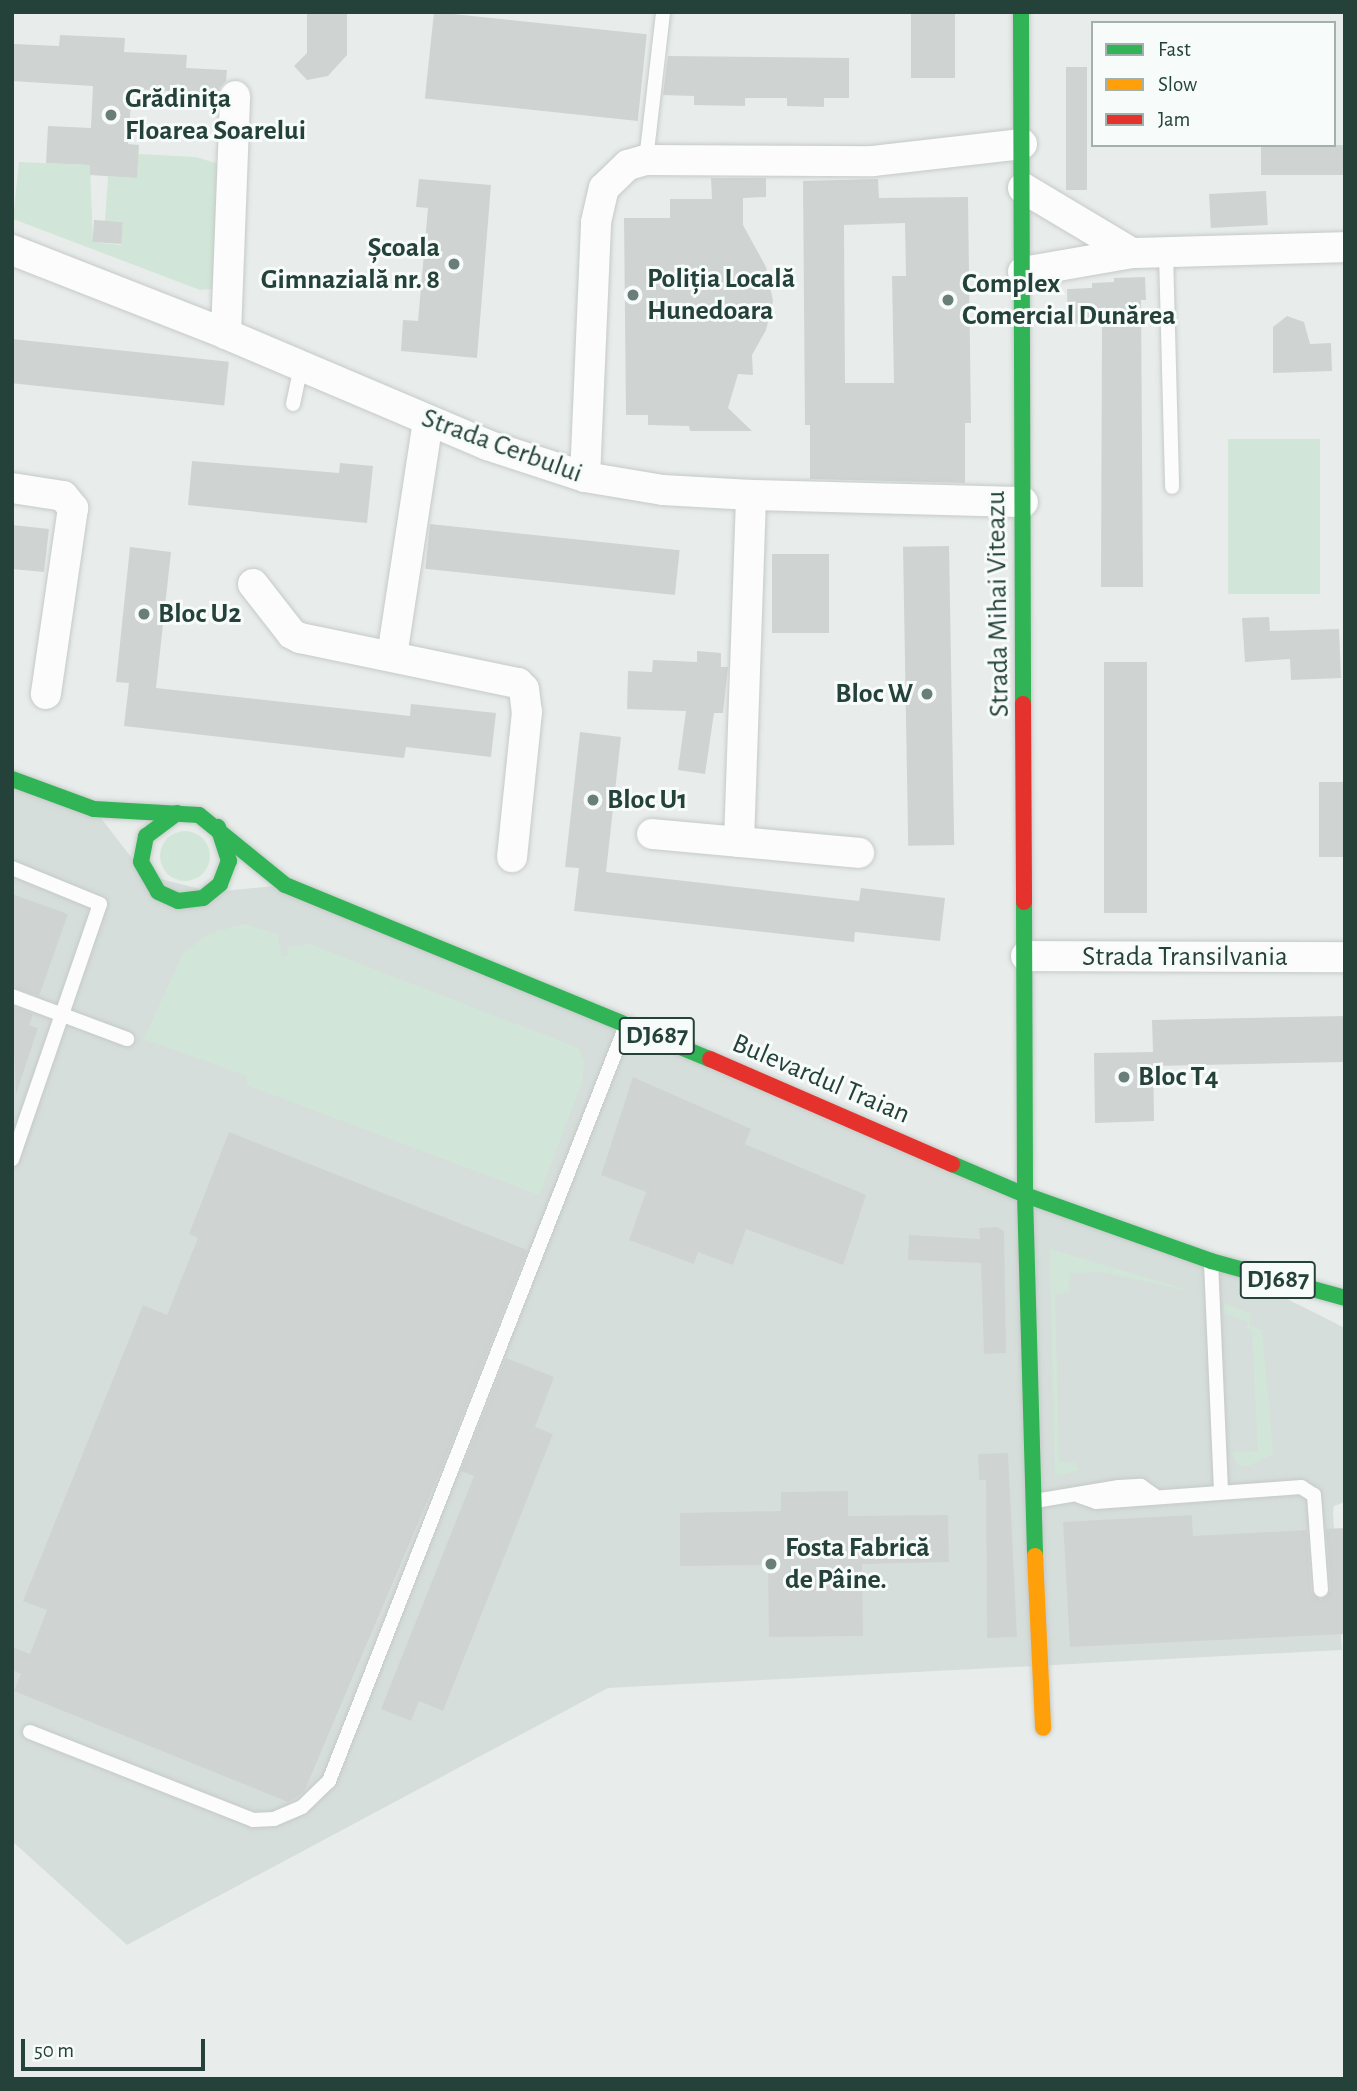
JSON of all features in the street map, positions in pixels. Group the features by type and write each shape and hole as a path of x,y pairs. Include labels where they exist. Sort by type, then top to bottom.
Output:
{"main road":[{"name":"Strada Mihai Viteazu","path":"1021,12 1025,1195 1031,1501 1043,1728"},
{"name":"Bulevardul Traian","path":"12,779 94,809 199,815 218,827 285,885 627,1023 1025,1195 1211,1261 1345,1298"},
{"path":"94,809 111,831"},
{"path":"145,875 141,862 146,836 164,818 177,813"},
{"path":"212,892 220,884 229,861 218,827"},
{"path":"128,853 158,892 178,901 212,892 236,890"},
{"name":"Bulevardul Traian","path":"260,888 285,885"}],"street":[{"path":"226,334 235,96"},
{"path":"585,477 599,202 611,178 628,165 646,160 873,161 1022,144"},
{"path":"1023,188 1132,253"},
{"path":"1023,272 1132,253 1345,247"},
{"name":"Strada Cerbului","path":"12,250 226,334 428,421 585,477 663,490 1023,502"},
{"path":"392,656 428,421"},
{"path":"12,488 63,496 73,508 46,694"},
{"path":"739,842 751,495"},
{"path":"253,584 292,634 510,679 524,689 527,712 512,857"},
{"path":"652,834 859,853"},
{"name":"Strada Transilvania","path":"1026,956 1345,957"}],"lane":[{"path":"646,160 663,12"},
{"path":"1166,253 1172,487"},
{"path":"293,404 300,367"},
{"path":"12,868 100,904 65,1014 12,1160"},
{"path":"12,996 127,1039"},
{"path":"30,1732 253,1820 274,1819 302,1807 329,1781 627,1023"},
{"path":"1211,1261 1211,1317 1221,1491"},
{"path":"1031,1501 1079,1496 1096,1502 1154,1495 1296,1487 1314,1495 1321,1590"}],"shaded area":[{"path":"12,779 94,809 145,875 212,892 285,885 1211,1261 1345,1328 1345,1502 1334,1506 1333,1513 1342,1650 608,1688 127,1945 12,1841"}],"green space":[{"path":"138,154 196,157 222,165 214,289 200,290 13,219 19,162 90,165 93,242 121,245 123,222 105,221 108,176 137,178"},
{"path":"1228,439 1320,439 1320,594 1228,594"},
{"path":"185,831 202,839 210,856 202,873 185,881 168,873 160,856 168,839"},
{"path":"244,924 277,934 282,957 289,955 287,948 309,944 578,1048 584,1063 582,1082 539,1195 247,1085 247,1076 144,1039 183,954 208,934"},
{"path":"1050,1249 1194,1292 1102,1272 1069,1273 1069,1292 1055,1294 1059,1462 1075,1463 1078,1470 1055,1476"},
{"path":"1224,1303 1251,1314 1249,1326 1262,1330 1273,1454 1248,1466 1239,1465 1232,1453 1258,1451 1252,1330 1247,1328 1248,1322 1224,1313"}],"building":[{"path":"307,12 347,12 347,55 328,76 307,80 294,66 307,53"},
{"path":"434,12 647,34 638,121 425,99"},
{"path":"911,12 955,12 955,78 911,78"},
{"name":"Grădinița Floarea Soarelui","path":"60,35 125,38 124,52 187,55 186,68 227,70 226,81 220,87 217,104 170,101 170,91 132,89 128,144 139,145 137,178 90,175 90,165 46,163 48,126 91,128 93,86 12,81 14,44 59,46"},
{"path":"668,56 849,58 849,98 824,98 824,107 787,106 787,98 745,98 745,106 694,105 694,96 663,95"},
{"path":"1066,67 1087,67 1087,190 1066,190"},
{"path":"1345,145 1345,175 1261,175 1261,147"},
{"path":"711,178 766,178 766,197 743,198 743,225 766,267 773,301 766,330 752,355 753,375 738,374 728,408 752,431 690,431 689,426 648,425 648,415 626,415 624,218 670,218 670,199 712,199"},
{"name":"Școala Gimnazială nr. 8","path":"419,179 491,185 477,358 401,351 403,320 418,321 428,208 416,207"},
{"path":"878,179 879,198 968,197 971,423 965,423 965,483 810,479 810,425 805,425 803,181","holes":["905,223 906,276 892,276 894,383 845,383 844,225"]},
{"path":"1266,191 1268,225 1211,228 1209,194"},
{"path":"94,220 123,222 121,244 92,242"},
{"path":"1145,277 1146,300 1141,300 1143,587 1101,587 1102,323 1068,324 1067,289 1092,288 1092,283 1114,282 1114,278"},
{"path":"1287,316 1304,322 1310,344 1331,343 1332,371 1273,373 1273,327"},
{"path":"12,339 229,362 224,406 12,383"},
{"path":"192,461 339,473 340,463 373,466 367,523 188,505"},
{"path":"430,524 680,550 675,595 425,569"},
{"path":"12,525 49,529 44,572 12,569"},
{"name":"Bloc W","path":"949,546 954,845 908,846 903,547"},
{"name":"Bloc U2","path":"130,547 171,552 156,688 410,716 411,704 496,713 491,757 406,747 404,758 124,726 129,683 116,682"},
{"path":"772,554 829,554 829,633 772,633"},
{"path":"1269,617 1270,631 1339,629 1341,678 1291,680 1290,659 1245,662 1242,618"},
{"path":"697,651 721,653 721,667 728,667 723,713 714,713 705,774 678,770 686,711 627,709 628,671 652,672 653,660 697,662"},
{"path":"1104,662 1147,662 1147,913 1104,913"},
{"name":"Bloc U1","path":"580,732 621,737 606,872 859,901 861,888 945,898 940,941 855,932 854,942 574,911 579,868 565,867"},
{"path":"1319,782 1345,782 1345,857 1319,857"},
{"path":"12,894 68,914 39,996 12,987"},
{"path":"12,1006 33,1014 29,1025 38,1028 16,1094"},
{"name":"Bloc T4","path":"1345,1016 1345,1062 1153,1066 1154,1121 1095,1123 1094,1053 1153,1052 1152,1020"},
{"path":"633,1077 751,1129 745,1144 866,1195 843,1265 746,1229 733,1265 698,1252 694,1264 629,1240 646,1192 601,1175"},
{"path":"229,1132 527,1250 443,1464 304,1792 288,1802 14,1691 21,1674 12,1670 12,1647 30,1654 47,1610 23,1601 143,1305 167,1315 198,1238 189,1234"},
{"path":"997,1227 1004,1231 1006,1353 984,1354 981,1263 908,1260 909,1235 980,1239 979,1228"},
{"path":"506,1358 554,1377 535,1427 553,1434 443,1711 419,1701 411,1721 381,1709 474,1476 461,1471"},
{"path":"1008,1453 1017,1637 987,1638 986,1480 979,1480 978,1454"},
{"name":"Fosta Fabrică de Pâine.","path":"848,1491 848,1516 948,1515 949,1562 862,1564 863,1636 769,1637 768,1565 680,1566 680,1513 781,1511 781,1492"},
{"path":"1192,1515 1193,1536 1307,1530 1311,1591 1321,1600 1331,1590 1326,1529 1345,1528 1345,1634 1070,1647 1063,1522"}],"traffic: fast":[{"path":"1021,12 1023,704"},
{"path":"12,779 94,809 199,815 285,885 710,1059"},
{"path":"177,813 146,836 141,862 158,892 178,901 203,898 220,884 229,861 218,827"},
{"path":"1024,902 1025,1195 1035,1556"},
{"path":"952,1164 1025,1195 1211,1261 1345,1298"}],"traffic: slow":[{"path":"1035,1556 1043,1728"}],"traffic: jam":[{"path":"1023,704 1024,902"},
{"path":"710,1059 952,1164"}],"place":[{"name":"Grădinița Floarea Soarelui","path":"111,115"},
{"name":"Școala Gimnazială nr. 8","path":"454,264"},
{"name":"Poliția Locală Hunedoara","path":"633,295"},
{"name":"Complex Comercial Dunărea","path":"948,300"},
{"name":"Bloc U2","path":"144,614"},
{"name":"Bloc W","path":"927,694"},
{"name":"Bloc U1","path":"593,800"},
{"name":"Bloc T4","path":"1124,1077"},
{"name":"Fosta Fabrică de Pâine.","path":"771,1564"}]}
